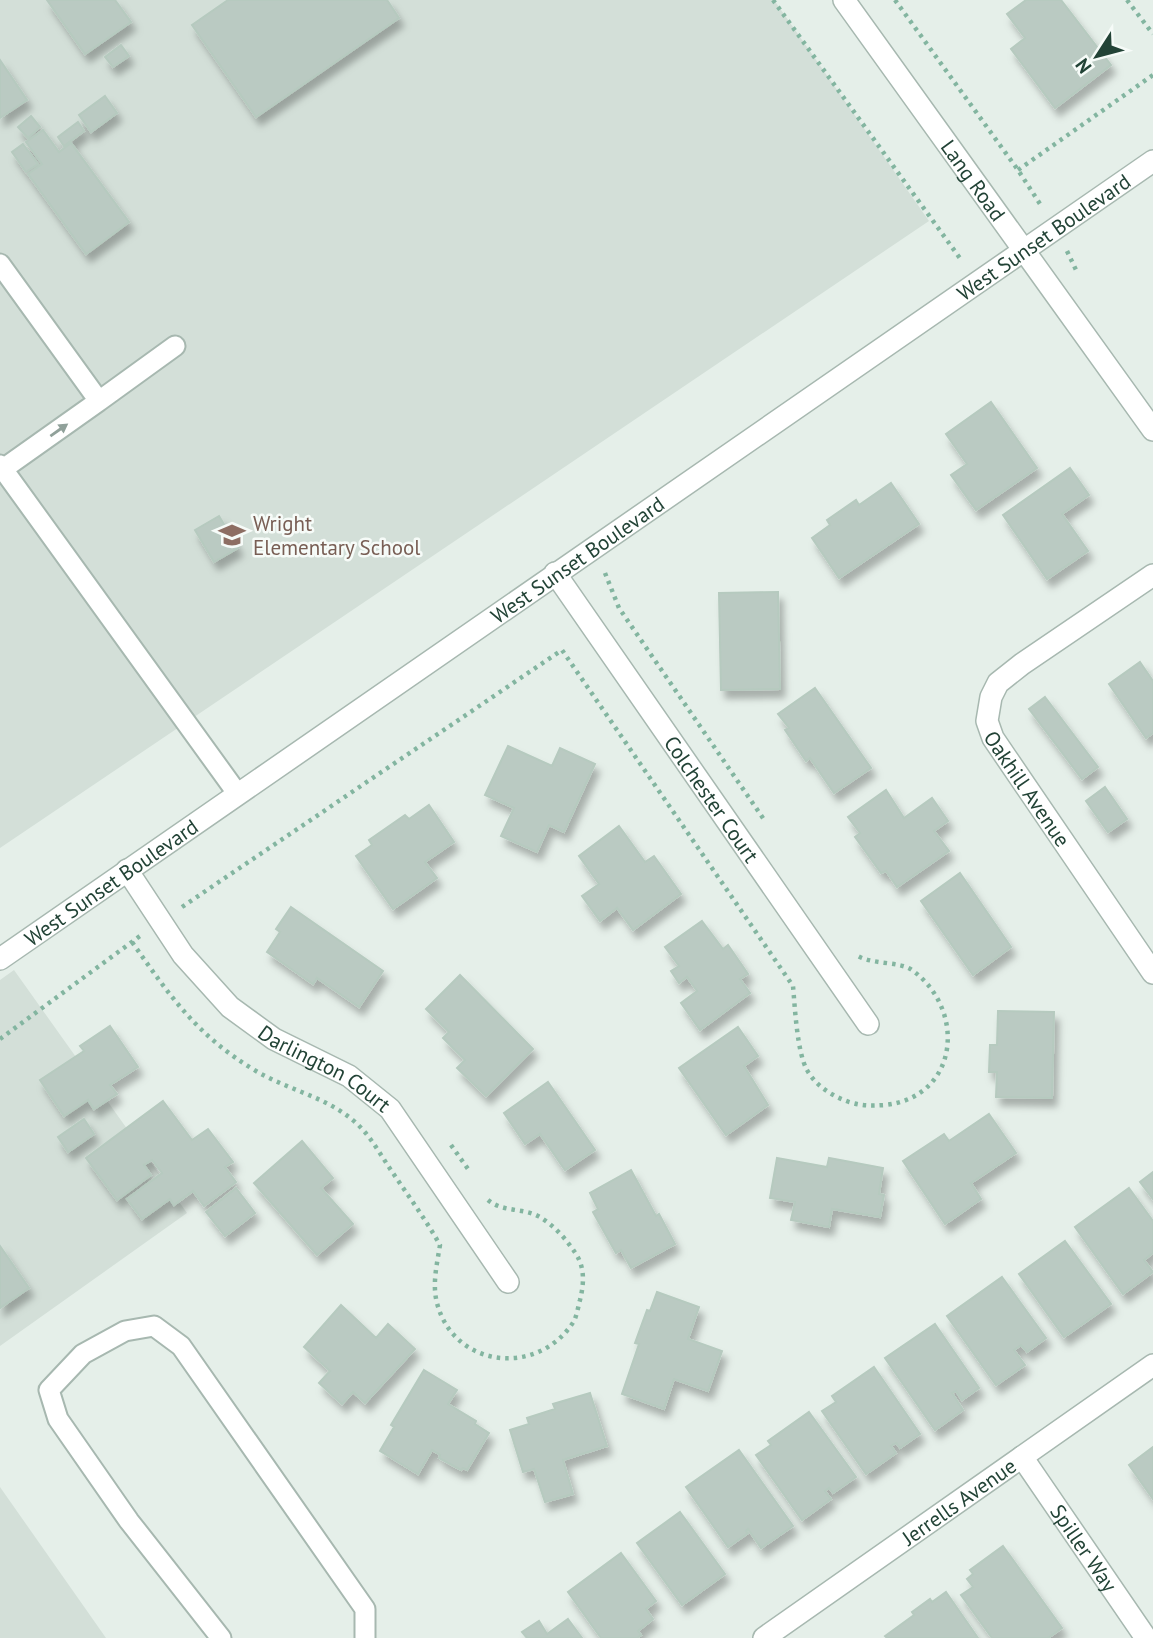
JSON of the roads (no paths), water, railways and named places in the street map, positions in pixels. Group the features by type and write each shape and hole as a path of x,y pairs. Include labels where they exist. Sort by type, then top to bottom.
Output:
{"street":[{"name":"Lang Road","path":"844,0 1153,430"},
{"name":"West Sunset Boulevard","path":"0,959 1153,161"},
{"name":"Colchester Court","path":"555,573 868,1024"},
{"name":"Oakhill Avenue","path":"1153,575 998,683 991,697 987,721 993,738 1153,973"},
{"name":"Darlington Court","path":"127,870 183,955 230,1007 274,1039 349,1076 390,1110 508,1282"},
{"name":"Jerrells Avenue","path":"764,1638 1153,1365"},
{"name":"Spiller Way","path":"1022,1457 1146,1638"}],"lane":[{"path":"0,264 99,401"},
{"path":"175,346 1,467 237,793"},
{"path":"220,1638 129,1521 58,1419 49,1390 83,1354 125,1331 154,1326 181,1346 365,1609 365,1638"}],"place":[{"name":"Wright Elementary School","path":"232,535"}]}
